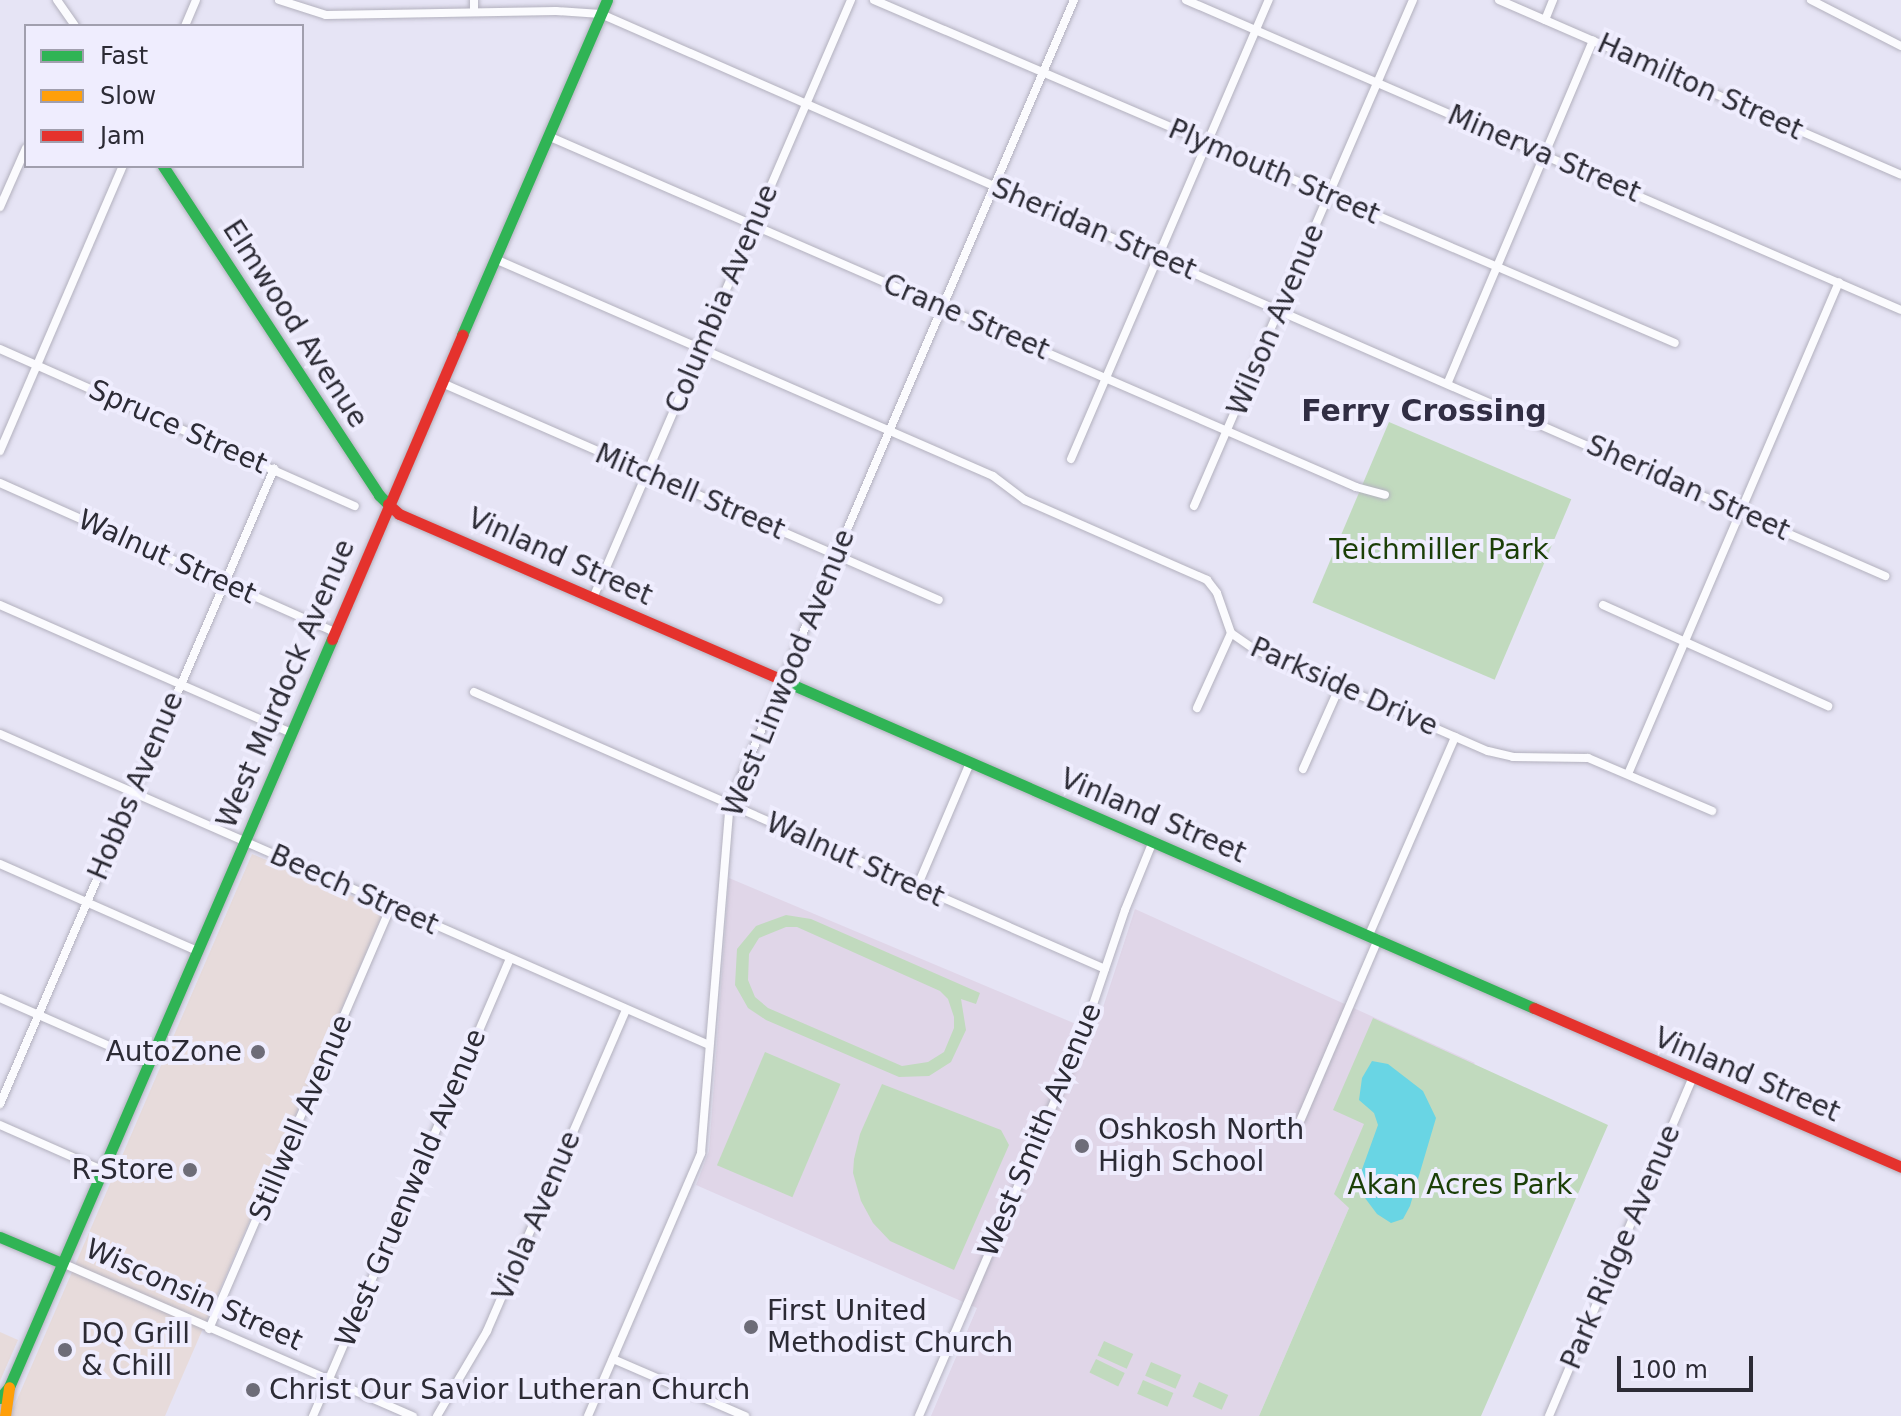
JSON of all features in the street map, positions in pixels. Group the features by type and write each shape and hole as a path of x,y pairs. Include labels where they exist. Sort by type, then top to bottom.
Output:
{"street":[{"path":"57,0 74,24"},
{"path":"186,24 196,0"},
{"name":"Sheridan Street","path":"279,0 326,15 570,11 601,14 1448,382 1885,576"},
{"path":"474,0 474,12"},
{"name":"West Murdock Avenue","path":"5,1416 9,1387 607,0"},
{"name":"Columbia Avenue","path":"593,598 851,0"},
{"name":"Plymouth Street","path":"874,0 1675,343"},
{"name":"West Linwood Avenue","path":"588,1416 701,1153 730,803 1074,0"},
{"name":"Minerva Street","path":"1186,0 1901,310"},
{"path":"1071,459 1269,0"},
{"name":"Wilson Avenue","path":"1194,506 1413,0"},
{"name":"Hamilton Street","path":"1499,0 1901,175"},
{"path":"1545,20 1553,0"},
{"path":"1811,0 1901,46"},
{"path":"1448,382 1593,41"},
{"name":"Crane Street","path":"548,136 1356,487 1385,495"},
{"path":"0,207 24,153"},
{"path":"0,451 122,168"},
{"name":"Elmwood Avenue","path":"164,168 379,495 390,505"},
{"name":"Parkside Drive","path":"495,259 993,476 1025,500 1207,580 1221,601 1231,633 1245,645 1455,737 1506,756 1578,756 1712,811"},
{"path":"1628,774 1839,282"},
{"name":"Spruce Street","path":"0,349 355,506"},
{"name":"Mitchell Street","path":"442,383 939,600"},
{"name":"Hobbs Avenue","path":"0,1104 274,469"},
{"name":"Walnut Street","path":"0,483 334,632"},
{"name":"Vinland Street","path":"390,505 399,514 1901,1167"},
{"path":"0,605 291,733"},
{"path":"1603,605 1828,706"},
{"path":"1197,708 1231,633"},
{"path":"1303,769 1340,686"},
{"name":"Walnut Street","path":"474,692 1105,969"},
{"name":"Beech Street","path":"0,734 709,1045"},
{"path":"1301,1119 1455,737"},
{"path":"917,887 970,763"},
{"name":"West Smith Avenue","path":"919,1416 1081,1040 1153,841"},
{"path":"0,864 197,951"},
{"name":"Stillwell Avenue","path":"209,1329 391,907"},
{"name":"West Gruenwald Avenue","path":"313,1416 510,959"},
{"path":"0,998 148,1063"},
{"name":"Viola Avenue","path":"437,1416 487,1331 626,1010"},
{"name":"Park Ridge Avenue","path":"1549,1416 1693,1077"},
{"path":"0,1125 102,1170"},
{"name":"Wisconsin Street","path":"0,1237 413,1416"},
{"path":"613,1359 745,1416"},
{"name":"West Murdock Avenue","path":"0,1398 9,1387"}],"shaded area":[{"path":"252,854 378,907 382,911 381,918 165,1416 10,1416"},
{"name":"Oshkosh North High School","path":"729,878 1095,1032 1135,909 1475,1063 1349,1208 1259,1416 931,1416 977,1308 696,1185 709,1151"},
{"path":"0,1332 18,1340 0,1381"}],"green space":[{"name":"Teichmiller Park","path":"1389,422 1571,499 1495,680 1312,602"},
{"path":"786,915 811,919 980,993 976,1004 961,999 966,1030 951,1062 929,1076 899,1077 766,1020 748,1008 735,985 737,949 756,926","holes":["786,927 797,927 940,991 948,999 954,1017 954,1028 944,1052 928,1062 902,1066 768,1008 755,997 748,980 749,954 759,938"]},
{"name":"Akan Acres Park","path":"1373,1018 1608,1125 1481,1416 1259,1416 1349,1208 1334,1194 1364,1124 1333,1110"},
{"path":"765,1052 840,1084 792,1197 717,1165"},
{"path":"882,1084 1001,1130 1009,1145 954,1270 890,1241 873,1223 861,1201 853,1173 854,1159 860,1134"},
{"path":"1104,1341 1133,1354 1127,1369 1097,1356"},
{"path":"1096,1359 1125,1373 1118,1387 1089,1372"},
{"path":"1151,1362 1181,1375 1176,1389 1145,1376"},
{"path":"1143,1380 1173,1393 1168,1407 1137,1394"},
{"path":"1199,1382 1228,1395 1222,1410 1192,1397"}],"water":[{"path":"1372,1061 1388,1064 1423,1091 1436,1118 1410,1206 1403,1219 1391,1223 1377,1214 1356,1186 1378,1125 1374,1113 1359,1100 1362,1078"}],"traffic: fast":[{"path":"462,335 607,0"},
{"path":"164,168 379,495 388,504"},
{"path":"0,1398 9,1387 332,639"},
{"path":"784,681 1534,1008"},
{"path":"0,1237 62,1263"}],"traffic: slow":[{"path":"5,1416 9,1387"}],"traffic: jam":[{"path":"332,639 462,335"},
{"path":"388,504 399,514 784,681"},
{"path":"1534,1008 1901,1167"}],"place":[{"name":"AutoZone","path":"258,1052"},
{"name":"Oshkosh North High School","path":"1082,1146"},
{"name":"R-Store","path":"190,1170"},
{"name":"First United Methodist Church","path":"751,1327"},
{"name":"DQ Grill & Chill","path":"65,1350"},
{"name":"Christ Our Savior Lutheran Church","path":"253,1390"}],"district":[{"name":"Ferry Crossing","path":"1424,411"}]}
